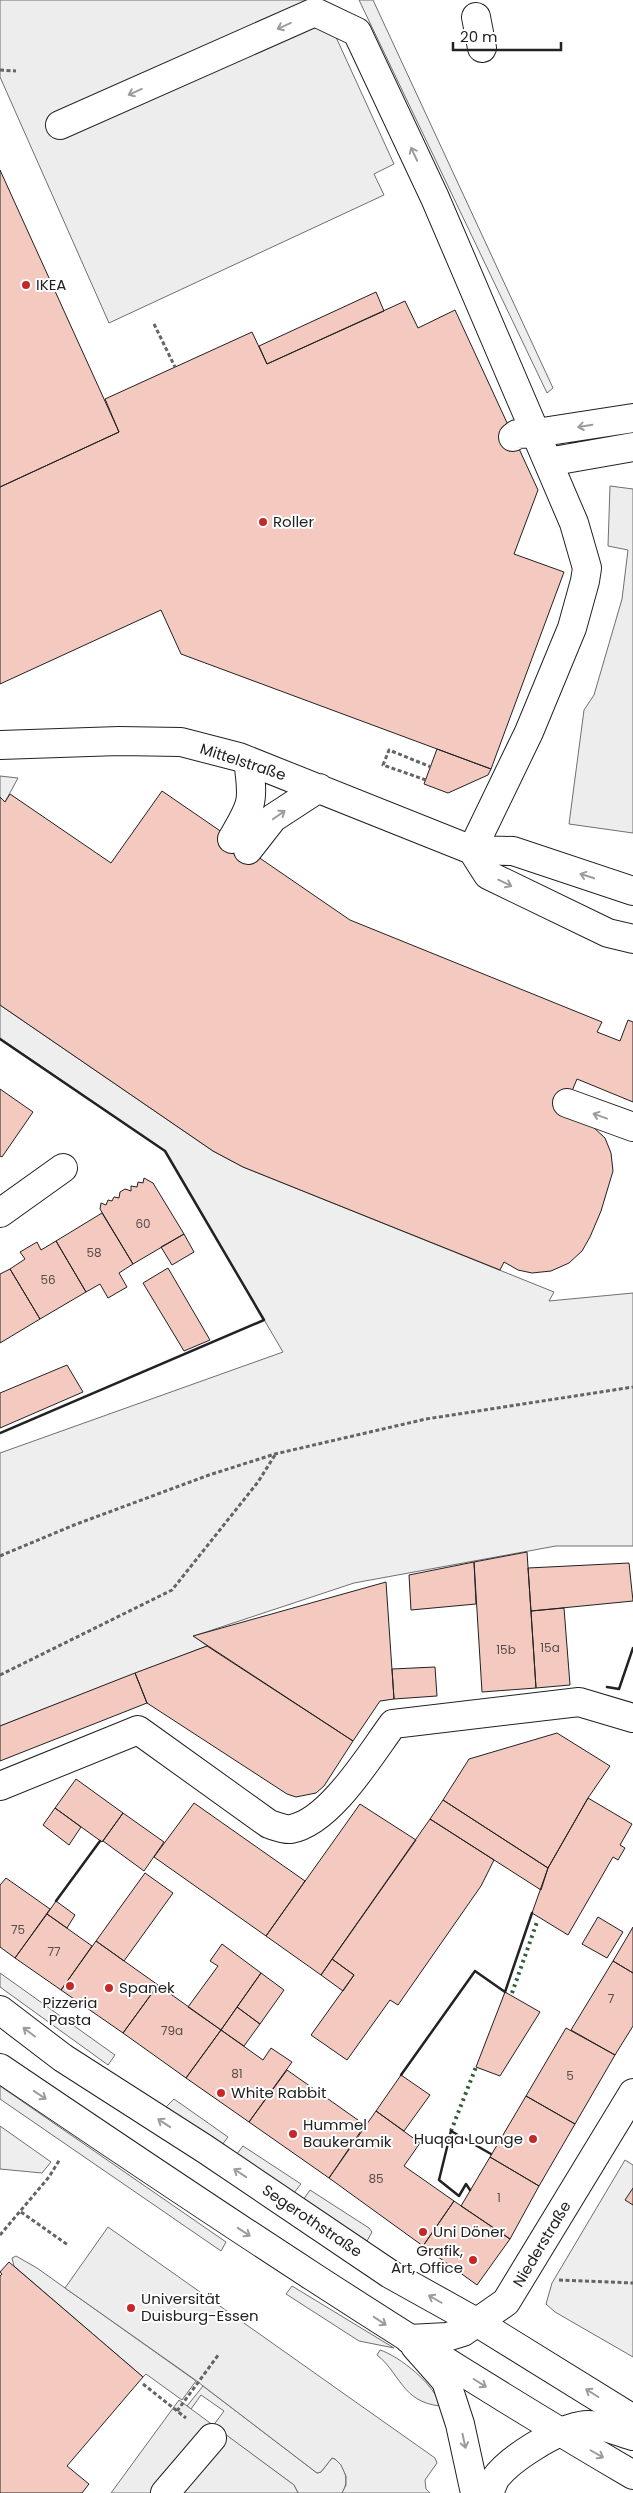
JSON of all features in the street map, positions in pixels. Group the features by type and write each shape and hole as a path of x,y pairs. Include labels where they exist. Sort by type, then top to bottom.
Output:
{"main road":[{"path":"60,125 317,6 357,32 435,198 524,435 548,462 580,540 586,568 585,582 572,628 563,651 529,732 472,850 488,875 621,936 633,947"},
{"path":"476,17 482,48"},
{"path":"524,435 633,418"},
{"path":"548,462 633,447"},
{"name":"Mittelstraße","path":"0,746 119,741 181,742 248,761 472,850 513,852 633,891"},
{"path":"248,761 252,788 250,809 240,844 273,818 319,788"},
{"path":"567,1103 633,1127"},
{"path":"0,1213 63,1168"},
{"path":"0,1786 138,1730 269,1824 290,1830 309,1822 327,1810 393,1724 578,1702 631,1710"},
{"name":"Segerothstraße","path":"0,2010 63,2058 205,2149 390,2274 478,2324 633,2419"},
{"path":"0,2068 174,2186 409,2340 633,2475"},
{"name":"Niederstraße","path":"409,2340 447,2337 463,2332 478,2324 506,2302 626,2123 633,2093"},
{"path":"409,2340 446,2381 460,2424 475,2493"},
{"path":"489,2493 496,2478 519,2457 561,2433 580,2426 598,2426 633,2436"},
{"path":"165,2493 212,2438"}],"path":[{"path":"0,70 16,71"},
{"path":"154,324 175,367"},
{"path":"426,780 383,765 389,750 431,767"},
{"path":"0,1556 74,1524 209,1475 275,1454 426,1419 633,1387 633,1382"},
{"path":"0,1675 172,1590 258,1482 275,1454"},
{"path":"0,2235 60,2159"},
{"path":"20,2212 68,2245"},
{"path":"557,2280 633,2283"},
{"path":"177,2411 219,2354"},
{"path":"143,2384 212,2438"}],"shaded area":[{"path":"0,0 319,0 394,164 374,174 384,195 109,323 0,77"},
{"path":"359,0 373,0 553,388 547,393"},
{"path":"610,486 633,489 633,833 569,824 584,710 594,695 622,599 628,550 608,546"},
{"path":"0,776 18,778 5,802 0,797"},
{"path":"0,1005 213,1151 243,1167 554,1292 549,1301 633,1293 633,1546 556,1546 354,1583 194,1636 207,1646 0,1726 0,1453 283,1352 165,1151 0,1038"},
{"path":"0,1973 115,2055 108,2065 0,1987"},
{"path":"0,2086 226,2242 221,2251 0,2099"},
{"path":"174,2099 228,2137 222,2145 166,2107"},
{"path":"0,2126 51,2162 42,2173 0,2169"},
{"path":"243,2146 301,2184 293,2194 236,2155"},
{"path":"625,2160 633,2165 633,2357 555,2312 546,2304 552,2283"},
{"path":"310,2190 369,2228 372,2232 367,2241 303,2200"},
{"path":"108,2227 435,2458 437,2463 425,2480 426,2489 430,2493 342,2493 346,2485 346,2476 341,2465 335,2459 332,2458 321,2472 317,2473 194,2379 65,2288"},
{"path":"16,2256 37,2268 196,2381 182,2400 146,2374 143,2377 14,2266 12,2258"},
{"path":"292,2286 394,2348 359,2341 286,2294"},
{"path":"380,2350 397,2358 416,2372 432,2389 440,2406 417,2399 409,2393 385,2362 377,2355"},
{"path":"203,2386 317,2473 321,2472 332,2458 336,2460 343,2468 346,2478 342,2493 298,2493 294,2485 213,2426 224,2411 201,2395 191,2409 187,2406"},
{"path":"179,2400 294,2485 298,2493 111,2493"}],"building":[{"name":"IKEA","path":"0,170 119,432 0,487"},
{"path":"376,292 384,311 267,364 259,346"},
{"name":"Roller","path":"405,301 418,328 455,310 538,490 514,554 564,572 491,769 181,654 161,610 0,684 0,487 119,432 105,399 252,332 267,364"},
{"path":"437,749 491,769 488,775 448,793 424,784"},
{"path":"162,791 350,920 602,1022 597,1032 620,1041 628,1020 633,1022 633,1102 577,1079 567,1103 605,1138 611,1153 613,1171 601,1211 590,1237 582,1251 569,1263 551,1271 532,1273 518,1270 504,1262 500,1270 243,1167 213,1151 0,1005 0,797 5,802 10,794 111,863"},
{"path":"0,1089 33,1112 2,1157 0,1156"},
{"path":"144,1178 153,1183 184,1234 133,1264 100,1209 101,1203 106,1205 108,1200 112,1201 114,1197 119,1198 120,1192 125,1189 131,1191 131,1186 137,1187 138,1182 143,1183"},
{"path":"102,1213 133,1264 119,1273 127,1287 108,1298 100,1284 86,1292 56,1241"},
{"path":"184,1234 194,1252 172,1265 161,1247"},
{"path":"56,1241 86,1292 40,1319 10,1269 25,1259 20,1252 37,1242 41,1250"},
{"path":"168,1268 210,1340 184,1351 143,1283"},
{"path":"10,1269 40,1319 0,1343 0,1274"},
{"path":"67,1365 83,1392 0,1428 0,1393"},
{"path":"527,1552 536,1688 482,1692 474,1562"},
{"path":"474,1562 476,1604 411,1610 409,1575"},
{"path":"629,1563 633,1601 531,1611 528,1568"},
{"path":"386,1582 394,1699 380,1701 353,1741 193,1636"},
{"path":"564,1608 570,1685 536,1688 531,1611"},
{"path":"207,1646 353,1741 324,1786 316,1793 296,1797 287,1794 147,1703 135,1673"},
{"path":"435,1667 437,1696 394,1699 392,1669"},
{"path":"135,1673 147,1703 0,1761 0,1726"},
{"path":"557,1733 610,1766 588,1798 548,1868 443,1800 469,1759"},
{"path":"76,1779 123,1813 102,1842 55,1808"},
{"path":"588,1798 632,1824 620,1845 625,1848 618,1860 613,1857 568,1935 532,1913 548,1868"},
{"path":"443,1800 548,1868 541,1890 430,1819"},
{"path":"194,1803 305,1881 266,1936 154,1857"},
{"path":"360,1804 416,1840 321,1975 266,1936"},
{"path":"55,1808 81,1827 69,1845 43,1825"},
{"path":"123,1813 164,1842 144,1871 103,1841"},
{"path":"430,1819 494,1860 481,1886 398,2005 390,2000 347,2060 311,2035 354,1975 332,1959"},
{"path":"145,1873 173,1893 124,1961 96,1941"},
{"path":"6,1878 50,1909 15,1958 0,1947 0,1885"},
{"path":"56,1901 75,1915 67,1928 47,1914"},
{"path":"47,1914 92,1946 61,1990 15,1958"},
{"path":"598,1917 623,1932 607,1958 582,1944"},
{"path":"633,1927 633,1973 613,1961"},
{"name":"Spanek","path":"96,1941 158,1985 123,2033 61,1990"},
{"path":"222,1944 261,1973 221,2030 188,2007 218,1966 210,1961"},
{"path":"332,1959 354,1975 343,1991 321,1975"},
{"path":"613,1961 633,1973 633,2026 615,2055 571,2030"},
{"path":"261,1973 284,1990 260,2024 237,2007"},
{"path":"158,1985 221,2030 186,2078 123,2033"},
{"path":"505,1992 540,2012 500,2076 476,2067"},
{"path":"237,2007 260,2024 244,2046 221,2030"},
{"path":"566,2028 615,2055 575,2124 526,2096"},
{"path":"221,2030 263,2060 271,2048 292,2062 249,2122 186,2078"},
{"path":"287,2070 365,2125 329,2178 249,2122"},
{"path":"401,2075 430,2095 404,2131 376,2111"},
{"name":"Huqqa Lounge","path":"526,2096 575,2124 539,2186 490,2157"},
{"path":"376,2111 420,2143 404,2166 454,2201 423,2246 329,2178"},
{"path":"490,2157 539,2186 510,2239 461,2206"},
{"path":"633,2188 633,2205 625,2200"},
{"path":"454,2201 510,2239 477,2285 423,2246"},
{"path":"9,2262 143,2377 67,2466 89,2484 82,2493 0,2493 0,2276 2,2274 0,2272"}],"hedge":[{"path":"512,1993 537,1922"},
{"path":"451,2131 476,2067"}],"wall":[{"path":"0,1039 165,1151 264,1320 0,1433"},
{"path":"607,1687 619,1689 633,1648"},
{"path":"56,1901 100,1841"},
{"path":"401,2075 475,1971 505,1992 532,1913"},
{"path":"470,2190 466,2184 459,2196 439,2180 451,2131 491,2154"}],"place":[{"name":"IKEA","path":"26,285"},
{"name":"Roller","path":"263,522"},
{"name":"Pizzeria Pasta","path":"70,1986"},
{"name":"Spanek","path":"109,1988"},
{"name":"White Rabbit","path":"221,2093"},
{"name":"Hummel Baukeramik","path":"293,2134"},
{"name":"Huqqa Lounge","path":"533,2139"},
{"name":"Uni Döner","path":"423,2232"},
{"name":"Grafik, Art, Office","path":"473,2260"},
{"name":"Universität Duisburg-Essen","path":"131,2308"}]}
